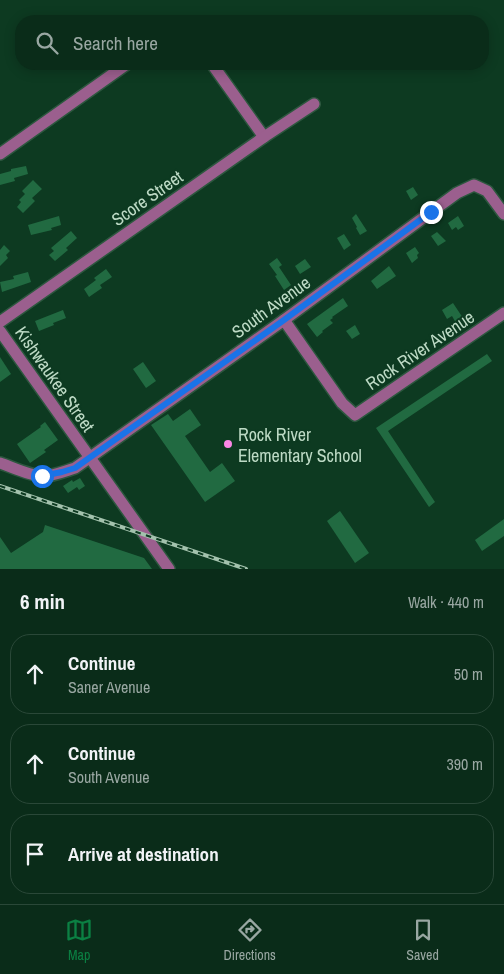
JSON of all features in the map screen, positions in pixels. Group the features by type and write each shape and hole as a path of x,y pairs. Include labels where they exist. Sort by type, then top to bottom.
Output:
{"street":[{"path":"0,154 119,70"},
{"path":"216,70 264,137"},
{"name":"Score Street","path":"0,322 314,104"},
{"name":"South Avenue","path":"0,463 42,476 75,468 284,320 457,193 474,185 487,191 504,214"},
{"name":"Rock River Avenue","path":"284,320 342,403 355,415 504,313"},
{"name":"Kishwaukee Street","path":"0,331 169,569"}],"building":[{"path":"26,166 28,174 14,178 15,181 0,185 0,174 11,171 11,169"},
{"path":"33,180 42,189 32,198 35,201 23,213 17,207 21,202 19,200 25,194 22,191"},
{"path":"413,187 418,195 411,200 406,191"},
{"path":"356,214 367,231 360,235 352,218"},
{"path":"59,216 61,225 51,228 52,230 31,235 28,225"},
{"path":"458,216 464,226 458,230 456,227 452,230 448,223"},
{"path":"71,231 77,238 66,248 68,250 55,261 49,255 54,251 51,248"},
{"path":"437,232 446,241 438,246 431,236"},
{"path":"344,234 351,245 344,250 337,238"},
{"path":"4,245 10,251 6,255 8,258 0,266 0,250"},
{"path":"415,247 419,253 417,255 418,258 412,263 406,253"},
{"path":"277,258 282,265 279,267 291,285 284,290 269,264"},
{"path":"305,259 311,267 300,274 295,266"},
{"path":"389,266 396,276 377,289 371,281"},
{"path":"106,269 112,277 100,285 102,288 89,297 84,289"},
{"path":"28,272 31,282 2,292 0,282 14,279 13,276"},
{"path":"343,298 348,306 332,317 330,320 333,323 317,337 307,324"},
{"path":"453,303 463,318 456,323 452,316 447,319 442,310"},
{"path":"63,310 66,318 39,331 35,321"},
{"path":"355,325 360,334 352,339 346,331"},
{"path":"487,354 492,361 388,431 435,502 429,507 376,428"},
{"path":"0,357 11,374 0,382"},
{"path":"143,362 156,381 146,388 133,369"},
{"path":"190,409 201,425 185,436 210,472 222,463 235,481 205,502 151,425 168,414 173,421"},
{"path":"45,422 58,440 44,450 46,452 30,463 17,444"},
{"path":"80,478 85,486 79,490 77,487 68,493 63,486 72,480 73,482"},
{"path":"340,511 369,553 355,563 327,521"},
{"path":"504,519 504,536 482,551 475,540"},
{"path":"45,525 144,558 152,569 0,569 0,537 11,553 43,532"}],"railway":[{"path":"0,486 246,569"}],"place":[{"name":"Rock River Elementary School","path":"228,444"}],"route":[{"path":"42,476 75,468 284,320 431,212"}]}
